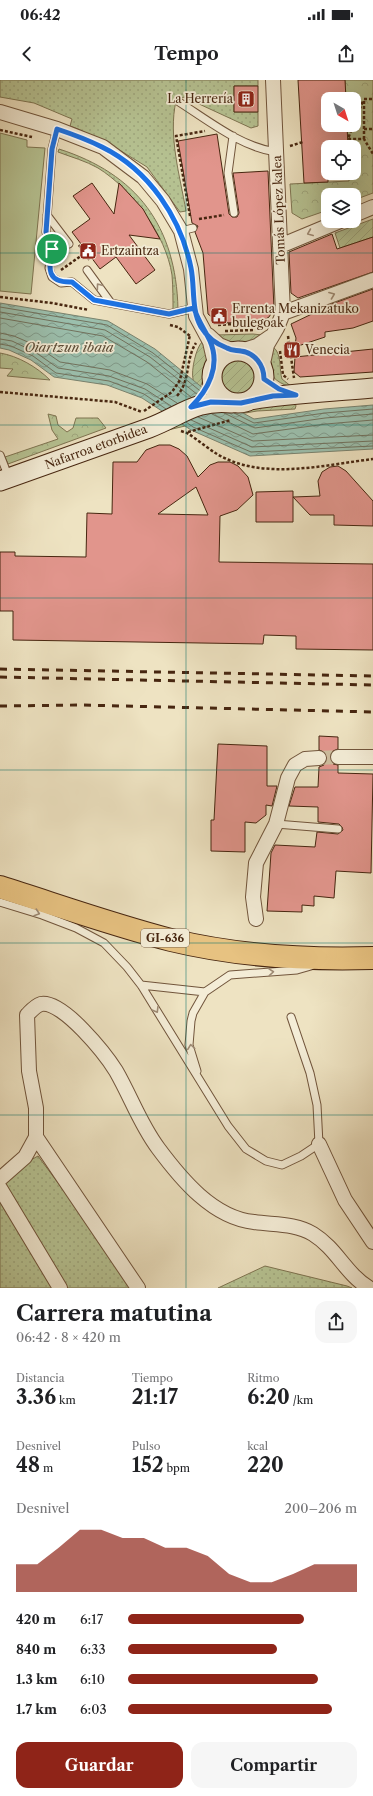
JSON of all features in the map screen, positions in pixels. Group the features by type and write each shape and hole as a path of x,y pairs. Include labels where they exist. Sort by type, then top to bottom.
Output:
{"main road":[{"path":"238,351 256,358 263,373 258,394 240,407 220,397 215,392 213,371 223,355 238,351"},
{"name":"Nafarroa etorbidea","path":"191,407 203,394 213,371"},
{"name":"Nafarroa etorbidea","path":"263,373 279,389 373,388"},
{"name":"Nafarroa etorbidea","path":"5,480 147,418 211,402 240,407 298,388"},
{"name":"GI-636","path":"0,887 92,918 172,940 237,952 286,957 335,959 373,958"}],"street":[{"name":"Tomás López kalea","path":"263,373 264,352 283,313 280,246 281,150 273,80"},
{"path":"0,112 56,135 103,148 143,177 188,227 192,269 189,310 201,327 220,345 238,351 257,346 270,338"},
{"path":"361,212 373,207"},
{"path":"280,246 323,228"},
{"path":"283,313 373,280"},
{"path":"206,333 213,349 213,371"},
{"path":"338,757 373,757"},
{"path":"256,919 253,897 256,863 276,824 288,778 295,765 305,759 318,758"},
{"path":"0,1179 25,1157 36,1137 36,1108 29,1071 28,1015 34,1008 42,1004 52,1006 74,1021 99,1049 115,1070 140,1120 154,1142 193,1190 215,1207 237,1218 253,1222 295,1227 311,1233 329,1246 345,1268 361,1283 369,1288"},
{"path":"36,1137 138,1288"},
{"path":"319,1144 345,1200 373,1242"},
{"path":"0,1188 60,1288"}],"lane":[{"path":"179,102 233,136 253,146 264,150 281,150"},
{"path":"56,135 46,232 52,249 49,268 52,277 61,283 72,282 94,300 169,314 189,310"},
{"path":"233,136 231,142 228,174 234,213"},
{"path":"48,215 72,242"},
{"path":"87,270 112,303"},
{"path":"0,455 5,480"},
{"path":"276,824 338,829"},
{"path":"0,902 42,915 76,928 104,943 127,967 141,985 228,1126 246,1149 266,1161 282,1165 319,1144 317,1105 310,1073 291,1017"},
{"path":"202,1085 189,1045 193,1012 206,992 230,975 297,970 335,959"},
{"path":"141,985 206,992"}],"path":[{"path":"364,99 373,99"},
{"path":"361,106 364,99"},
{"path":"364,99 364,139 373,154"},
{"path":"364,129 373,129"},
{"path":"0,130 29,137 56,135"},
{"path":"188,227 176,136 206,131"},
{"path":"351,132 348,140 364,139"},
{"path":"281,150 302,142"},
{"path":"198,220 234,213"},
{"path":"72,242 85,253 94,266"},
{"path":"67,266 85,253"},
{"path":"0,392 115,402 147,418 151,407 172,392 180,380 189,336 193,332 184,318 189,310"},
{"path":"173,400 184,387 192,349 206,333 219,325 268,323"},
{"path":"222,331 258,330"},
{"path":"286,334 289,337 292,371 298,388"},
{"path":"187,432 240,407"},
{"path":"178,430 187,432 217,455 249,467 278,470 373,459"}],"green space":[{"path":"0,80 258,80 258,86 234,86 234,112 258,112 258,126 251,128 184,97 176,101 173,128 174,142 186,211 180,212 147,167 113,146 70,126 72,119 34,103 0,97"},
{"path":"345,80 373,80 373,193 361,197 361,188 321,188 321,212 302,219 292,213 290,184 361,180 361,140 348,140 347,132 361,132 361,92 346,92"},
{"path":"0,133 27,140 27,147 45,148 31,294 0,291"},
{"path":"59,149 86,160 110,173 130,189 147,207 160,228 170,252 176,279 178,309 173,312 172,275 163,244 146,214 111,177 98,168 58,152"},
{"path":"373,219 373,237 340,248 335,233 349,228 361,228 361,223"},
{"path":"216,335 262,335 250,342 239,345 228,342"},
{"path":"202,342 207,354 207,366 199,390 193,380 193,365 196,354"},
{"path":"273,347 278,353 282,379 292,387 280,383 271,374 269,364"},
{"path":"0,353 7,354 27,363 50,380 7,376 13,369 0,368"},
{"path":"235,360 241,360 245,361 252,367 255,377 254,384 248,391 241,394 235,394 231,393 224,387 221,380 221,374 222,370 228,363"},
{"path":"261,403 295,403 296,406 295,409 257,411 168,430 191,417 249,410"},
{"path":"48,414 56,416 58,425 67,432 73,428 76,418 98,418 106,428 8,464 5,457 58,439 52,430"},
{"path":"38,1156 136,1288 0,1288 0,1177"},
{"path":"265,1266 347,1286 352,1288 218,1288"}],"water":[{"name":"Oiartzun ibaia","path":"0,303 108,321 155,349 215,398 254,419 324,409 373,405 373,449 250,456 191,430 142,398 107,385 54,377 31,360 9,350 0,348"}],"building":[{"path":"298,80 345,80 346,92 321,92 321,132 347,132 348,140 321,140 321,180 328,180 328,182 304,183"},
{"name":"La Herrería","path":"234,86 258,86 258,112 234,112"},
{"path":"217,134 229,214 232,217 237,217 239,213 233,173 268,171 274,309 269,317 261,322 219,323 208,314 203,253 195,232 198,226 192,223 178,141"},
{"name":"Ertzaintza","path":"92,183 114,214 119,183 143,209 160,239 129,235 155,270 136,284 116,257 100,269 72,232 90,219 73,196"},
{"path":"332,234 337,249 373,237 373,272 298,298 291,293 289,252"},
{"path":"373,289 373,321 353,328 325,332 325,337 295,347 296,338 291,324 316,312 315,310"},
{"path":"373,349 373,372 300,377 294,372 295,357"},
{"path":"159,445 170,445 179,449 187,456 198,477 210,465 218,462 230,462 238,466 248,477 253,495 237,510 220,516 219,562 373,564 373,650 296,649 296,636 264,635 263,644 13,640 13,611 0,611 0,552 15,552 15,556 86,557 87,513 112,514 113,462 137,462 146,450","holes":["196,487 208,515 158,514"]},
{"path":"338,466 346,471 373,501 373,526 334,525 334,515 310,515 293,497 320,496 318,481 322,472 330,467"},
{"path":"293,491 293,522 256,522 256,492"},
{"path":"319,736 338,737 338,749 331,752 330,757 333,764 338,765 338,773 373,774 371,873 336,871 334,898 314,896 314,906 302,905 302,912 267,911 271,853 275,845 315,847 317,832 338,834 343,830 339,824 318,822 318,807 289,806 295,787 318,787 319,767 324,765 327,758 326,753 319,750"},
{"path":"218,744 267,746 267,786 277,786 272,806 266,805 266,815 256,823 245,822 245,852 211,851 211,820 214,820"}],"tunnel":[{"path":"319,758 338,757"}],"railway":[{"path":"0,669 373,676"},
{"path":"0,677 373,685"},
{"path":"0,706 80,705 373,712"}],"place":[{"name":"La Herrería","path":"246,99"},
{"name":"Ertzaintza","path":"88,251"},
{"name":"Errenta Mekanizatuko bulegoak","path":"219,316"},
{"name":"Venecia","path":"292,350"}],"route":[{"path":"52,249 46,232 52,149 57,129 103,148 123,161 143,177 163,201 181,232 192,269 194,308 196,316 201,327 207,335 220,345 234,351 247,352 252,355 260,363 264,379 279,389 296,395 273,396 237,404 211,402 191,407 203,394 207,387 215,364 213,349 207,335 201,327 194,308 175,314 169,314 94,300 72,282 61,283 52,277 49,268 52,249"}]}
